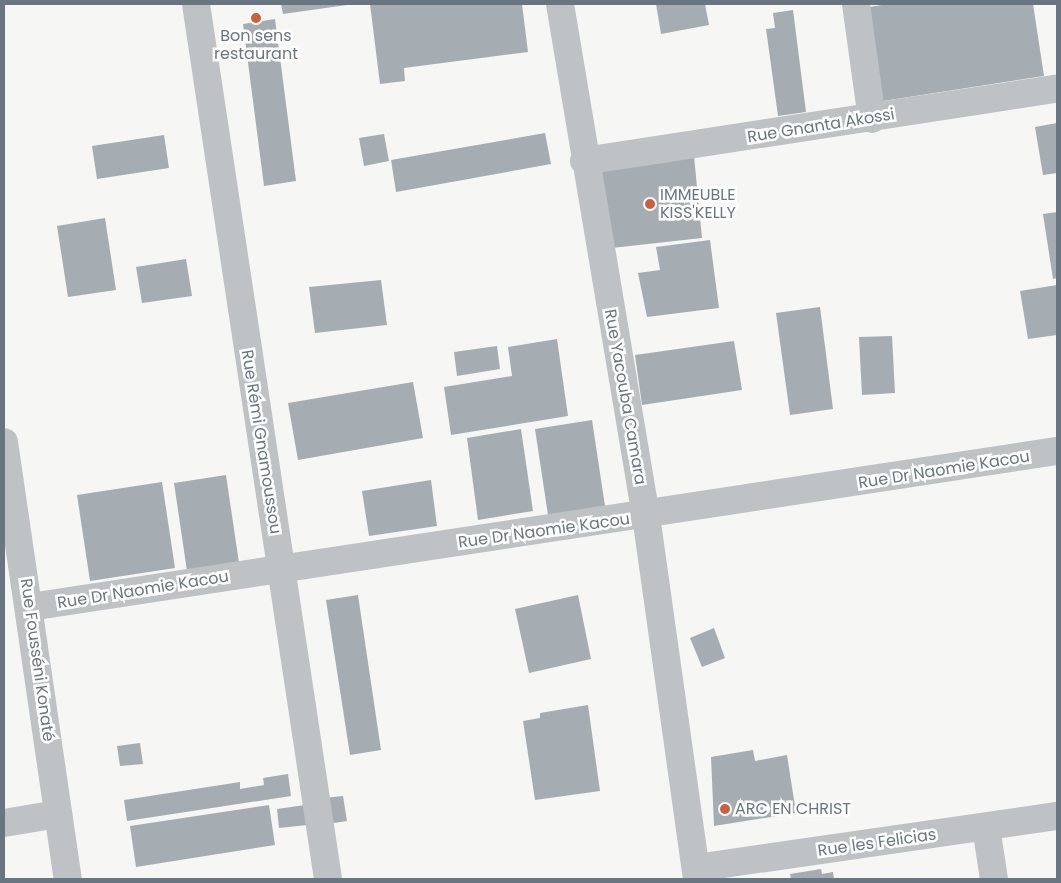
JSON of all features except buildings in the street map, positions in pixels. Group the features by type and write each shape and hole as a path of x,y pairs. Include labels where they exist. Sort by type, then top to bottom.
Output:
{"street":[{"name":"Rue Rémi Gnamoussou","path":"196,4 328,879"},
{"name":"Rue Yacouba Camara","path":"560,4 584,161 646,516 697,874"},
{"path":"856,4 872,119"},
{"name":"Rue Gnanta Akossi","path":"584,161 872,119 1057,88"},
{"name":"Rue Fousséni Konaté","path":"4,442 30,607 68,879"},
{"name":"Rue Dr Naomie Kacou","path":"30,607 646,516 1057,452"},
{"path":"4,823 58,814"},
{"name":"Rue les Felicias","path":"697,874 1057,816"},
{"path":"986,827 994,879"}],"place":[{"name":"Bon sens restaurant","path":"256,18"},
{"name":"IMMEUBLE KISS'KELLY","path":"650,204"},
{"name":"ARC EN CHRIST","path":"725,809"}]}
